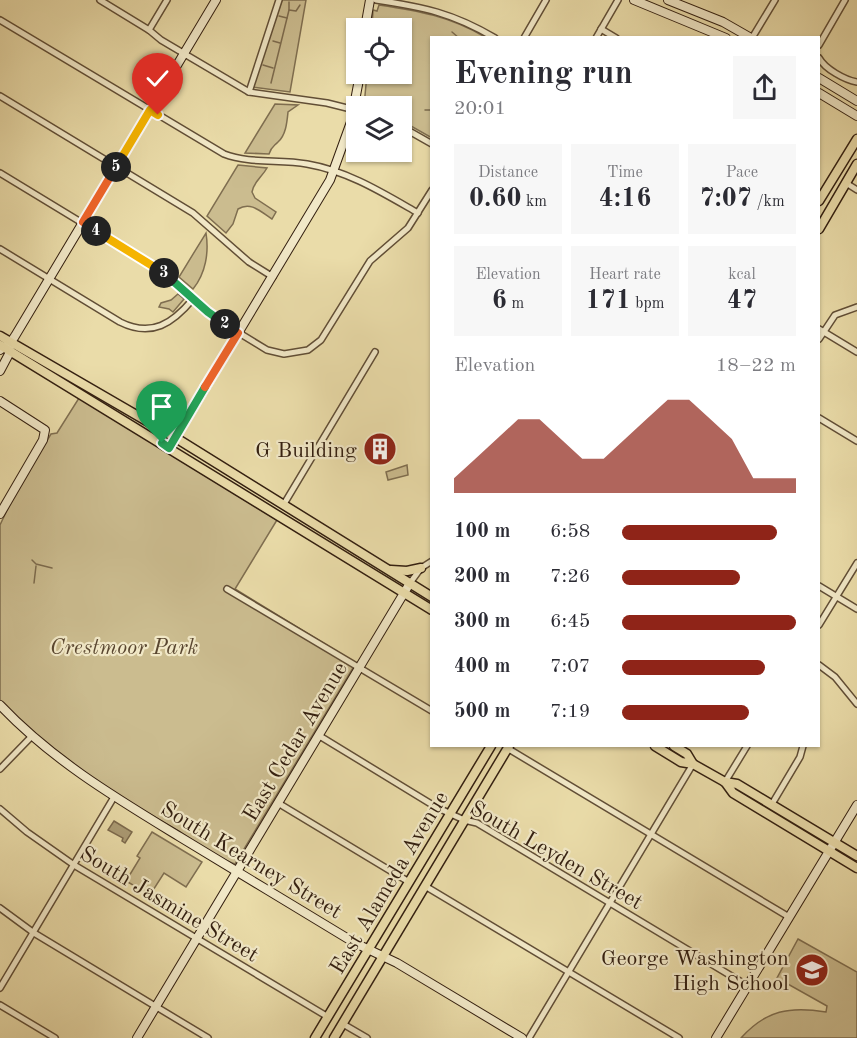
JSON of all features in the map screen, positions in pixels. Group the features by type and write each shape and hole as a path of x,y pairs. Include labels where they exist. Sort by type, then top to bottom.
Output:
{"main road":[{"path":"820,199 857,139"},
{"path":"820,227 857,164"},
{"path":"0,336 5,347 430,609"},
{"path":"5,347 176,438 430,596"},
{"path":"240,491 257,495 273,505 284,504"},
{"path":"282,517 287,514 292,515 306,524 321,527"},
{"path":"389,570 407,571 420,568"},
{"name":"East Alameda Avenue","path":"315,1038 488,747"},
{"name":"East Alameda Avenue","path":"334,1038 508,747"},
{"path":"657,747 681,762 693,764 725,782 735,783 857,856"},
{"path":"676,747 687,754 693,764"},
{"path":"725,782 731,792 857,868"}],"street":[{"path":"100,0 149,30 156,37 249,92 346,108"},
{"path":"149,30 167,0"},
{"path":"0,371 5,347 49,279 216,0"},
{"path":"249,92 279,0"},
{"path":"366,18 370,0"},
{"path":"376,0 448,14 492,36"},
{"path":"525,36 546,0"},
{"path":"597,36 618,0"},
{"path":"634,0 721,36"},
{"path":"668,0 723,22 748,36"},
{"path":"753,36 775,0"},
{"path":"820,43 844,0"},
{"path":"0,20 229,156 298,162 334,171 379,190 418,213"},
{"path":"601,28 613,36"},
{"path":"820,59 825,66 857,82"},
{"path":"820,79 857,101"},
{"path":"820,94 857,116"},
{"path":"0,96 197,216 249,262 273,277"},
{"path":"412,133 430,143"},
{"path":"169,448 273,277 334,171 346,140"},
{"path":"0,173 158,269 215,318 267,350 279,354 290,354 313,347 327,332 372,257 405,231 430,193"},
{"path":"846,183 857,190"},
{"path":"0,249 120,322 135,328 164,325 180,314 193,299"},
{"path":"857,307 835,315 821,330 857,352"},
{"path":"284,504 375,352"},
{"path":"0,401 43,428 45,434 0,514"},
{"path":"820,419 857,441"},
{"name":"East Cedar Avenue","path":"137,1038 410,583 420,568 430,562"},
{"path":"820,623 857,563"},
{"path":"820,587 857,609"},
{"path":"227,589 430,710"},
{"path":"820,666 835,676 857,704"},
{"name":"South Kearney Street","path":"0,705 32,736 65,763 114,797 355,943 383,956 522,1038"},
{"name":"South Leyden Street","path":"318,735 436,807 464,820 477,823 748,986"},
{"path":"0,769 32,736"},
{"path":"508,747 789,917"},
{"path":"725,782 746,747"},
{"path":"772,804 797,762 803,747"},
{"path":"529,1038 693,764"},
{"path":"0,988 114,797"},
{"path":"278,803 409,882"},
{"name":"South Jasmine Street","path":"0,809 27,832 75,865 327,1017"},
{"path":"717,1038 829,850 856,809"},
{"path":"425,886 679,1038"},
{"path":"0,908 34,933 208,1038"},
{"path":"0,1005 55,1038"},
{"path":"343,1024 367,1038"}],"green space":[{"path":"282,0 306,0 290,92 253,87"},
{"path":"379,5 434,15 483,36 430,36 430,137 412,127 412,96 365,96 366,84 412,84 412,18 373,18 373,10 377,11"},
{"path":"275,104 298,105 288,112 283,136 271,148 269,154 245,153"},
{"path":"238,165 267,168 256,182 252,192 255,198 276,212 272,219 256,208 247,206 238,209 233,224 226,233 207,216"},
{"path":"206,233 206,262 193,289 179,277"},
{"path":"178,294 184,299 173,312 159,307 161,303 171,300"},
{"name":"Crestmoor Park","path":"79,398 277,520 235,589 356,663 235,864 214,854 108,789 61,757 39,739 0,700 0,525 17,489 51,434 57,433"},
{"path":"407,465 408,475 388,480 386,472"},
{"path":"152,832 202,862 186,887 164,873 150,895 126,881 140,858 137,856"},
{"path":"798,939 857,972 857,1038 741,1038 760,1021 779,1012 813,1010 826,1012 827,1006 777,978"}],"shaded area":[{"path":"114,821 132,832 125,843 122,841 123,838 108,830"}],"waterway":[{"path":"271,83 289,2"},
{"path":"289,10 296,11 300,5"},
{"path":"279,16 287,18"},
{"path":"452,32 457,36"},
{"path":"273,41 280,43"},
{"path":"263,65 273,68"},
{"path":"425,110 430,110"},
{"path":"32,560 36,564 52,568"},
{"path":"34,583 36,566"}],"place":[{"name":"G Building","path":"380,449"},
{"name":"George Washington High School","path":"812,970"}],"route":[{"path":"158,115 150,110 83,222 166,274 215,318 238,333 169,448 162,443"}]}
